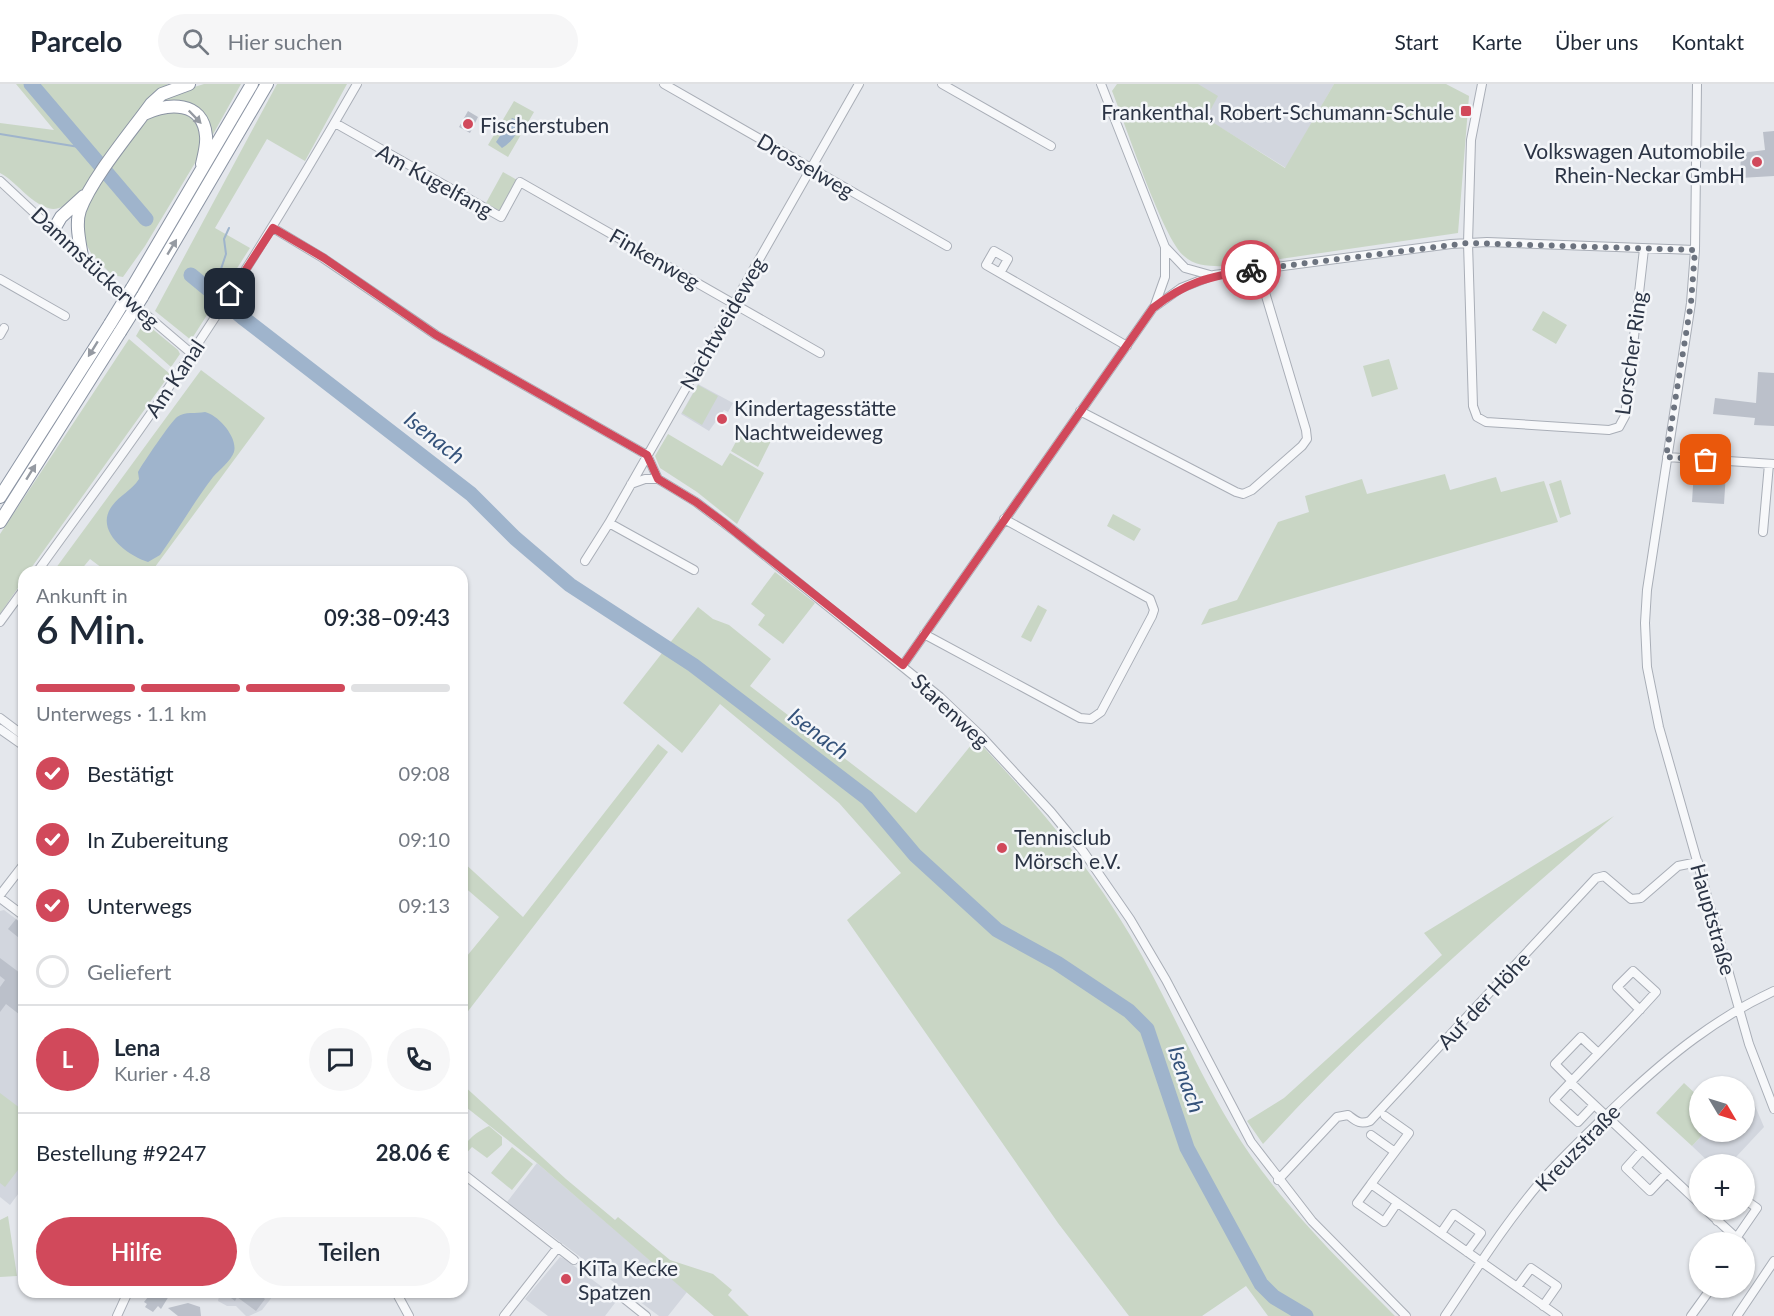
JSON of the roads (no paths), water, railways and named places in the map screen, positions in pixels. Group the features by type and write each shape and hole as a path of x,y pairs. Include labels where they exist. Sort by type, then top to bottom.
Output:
{"highway":[{"path":"54,229 66,226 79,212 111,160 143,115 162,94 189,84"},
{"path":"0,497 132,288 200,176 252,84"},
{"path":"0,522 142,297 267,84"},
{"path":"143,115 168,105 187,109 201,120 206,138 200,176"},
{"path":"54,229 61,217 95,183"},
{"path":"79,212 78,234 82,257"}],"street":[{"name":"Am Kanal","path":"41,566 218,314 273,228 357,84"},
{"name":"Drosselweg","path":"664,84 947,246"},
{"name":"Nachtweideweg","path":"585,561 609,523 859,84"},
{"path":"942,84 1051,146"},
{"path":"903,665 1153,308 1165,278 1165,247 1101,84"},
{"path":"1468,243 1471,140 1482,84"},
{"name":"Hauptstraße","path":"1697,84 1695,250 1691,303 1647,590 1645,623 1647,667 1659,727 1749,1044 1774,1109"},
{"name":"Am Kugelfang","path":"335,123 501,217 520,182"},
{"name":"Dammstückerweg","path":"0,181 116,289 191,353"},
{"name":"Finkenweg","path":"520,182 820,353"},
{"path":"273,228 324,258 436,335 647,455 658,479 645,478 631,484"},
{"path":"1153,308 1181,288 1214,275 1468,243 1695,250"},
{"name":"Lorscher Ring","path":"1468,243 1473,400 1477,417 1486,422 1609,430 1619,427 1625,416 1644,249"},
{"path":"1165,247 1185,268 1198,273 1214,275"},
{"path":"1080,411 1236,492 1243,494 1252,490 1302,446 1306,439 1306,430 1258,269"},
{"path":"1000,273 1126,346"},
{"path":"0,279 65,316"},
{"path":"1666,457 1772,464 1763,532"},
{"name":"Starenweg","path":"658,479 720,520 903,665 980,735 1052,812 1083,851 1130,919 1166,980 1237,1119 1278,1180 1312,1221 1406,1316"},
{"path":"924,634 1080,718 1091,720 1101,712 1152,616 1154,610 1150,599 1004,519"},
{"path":"609,523 694,570"},
{"path":"0,622 18,597"},
{"path":"0,718 18,732"},
{"path":"0,729 18,742"},
{"name":"Auf der Höhe","path":"1278,1180 1337,1117 1348,1115 1363,1124 1370,1121 1596,879 1604,876 1632,899 1641,898 1678,866 1698,862"},
{"path":"18,872 0,896 18,911"},
{"path":"1594,1104 1578,1122 1554,1100 1640,1010 1656,992 1633,971 1617,987 1640,1010"},
{"name":"Kreuzstraße","path":"1445,1316 1481,1262 1542,1180 1606,1116 1670,1056 1739,1008 1774,991"},
{"path":"1598,1053 1581,1037 1555,1064 1606,1116 1689,1194"},
{"path":"1385,1116 1409,1133 1358,1203 1384,1222 1397,1203"},
{"path":"1371,1135 1395,1152"},
{"path":"1642,1150 1626,1168 1650,1191 1667,1173"},
{"path":"468,1178 574,1260"},
{"path":"1371,1184 1517,1287 1546,1311 1558,1316"},
{"path":"1441,1233 1454,1215 1481,1233 1467,1252"},
{"path":"1717,1221 1730,1232"},
{"path":"504,1316 558,1247"},
{"path":"1737,1316 1774,1261"},
{"path":"1517,1287 1531,1268 1557,1286 1546,1311"},
{"path":"621,1296 646,1316"},
{"path":"117,1316 125,1298"},
{"path":"399,1298 409,1316"},
{"path":"1691,1316 1704,1298"}],"water":[{"path":"512,118 521,121 512,140 502,148 496,142"},
{"path":"205,412 216,417 226,427 233,440 234,452 228,462 213,477 160,555 148,562 139,559 122,548 115,540 107,524 107,515 115,502 139,479 138,472 141,467 177,417 187,413"}],"waterway":[{"name":"Isenach","path":"31,84 146,219"},
{"path":"0,134 85,148"},
{"path":"213,293 226,254 224,239 229,228"},
{"name":"Isenach","path":"191,275 471,494 515,538 570,585 693,665 867,798 915,855 997,930 1057,963 1129,1011 1147,1029 1187,1148 1261,1284 1274,1297 1306,1316"}],"place":[{"name":"Frankenthal, Robert-Schumann-Schule","path":"1466,111"},
{"name":"Fischerstuben","path":"468,124"},
{"name":"Volkswagen Automobile Rhein-Neckar GmbH","path":"1757,162"},
{"name":"Kindertagesstätte Nachtweideweg","path":"722,419"},
{"name":"Tennisclub Mörsch e.V.","path":"1002,848"},
{"name":"KiTa Kecke Spatzen","path":"566,1279"}]}
